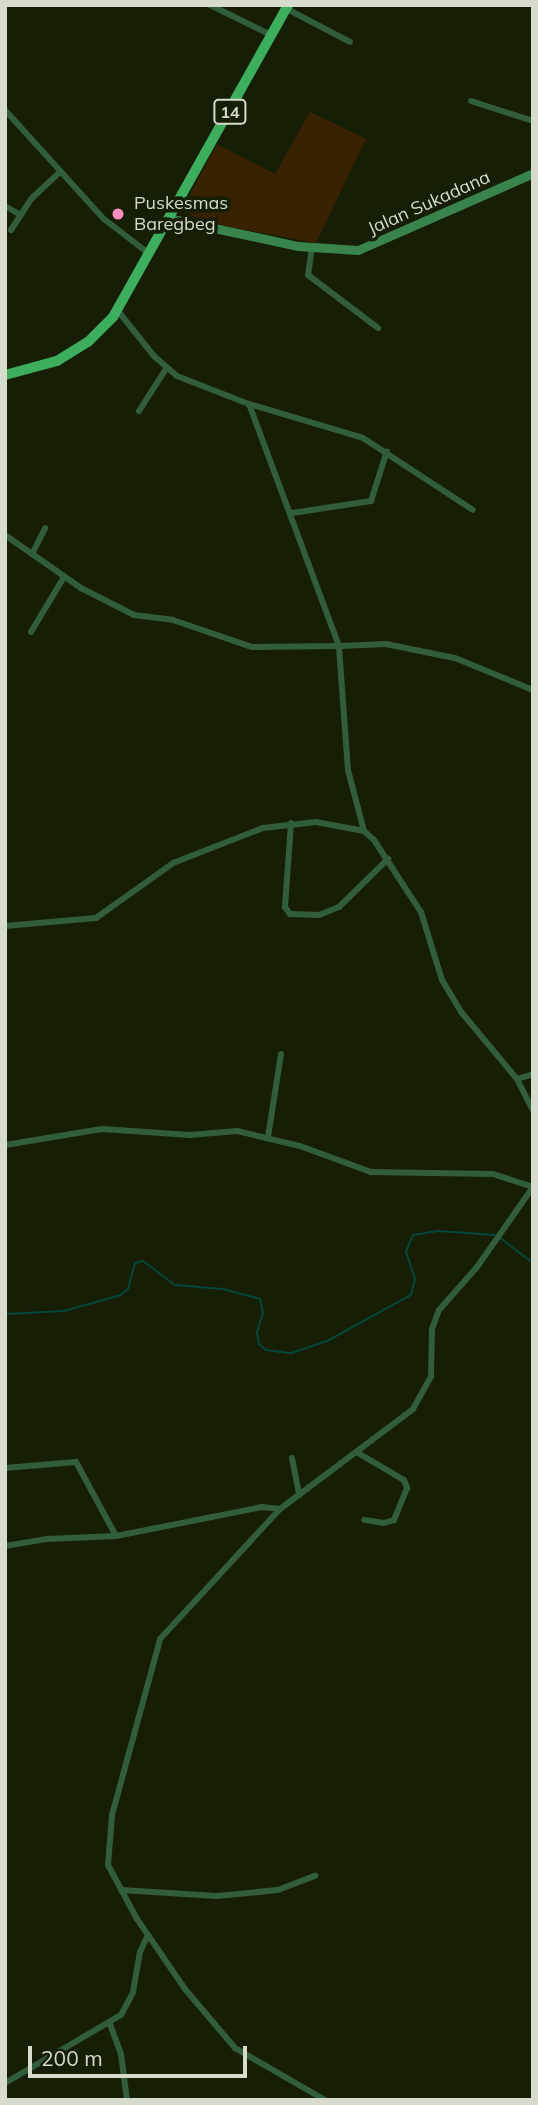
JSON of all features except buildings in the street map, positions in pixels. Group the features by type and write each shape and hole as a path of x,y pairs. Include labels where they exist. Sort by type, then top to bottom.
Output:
{"highway":[{"name":"14","path":"5,375 67,355 102,331 118,311 148,253 172,219 287,7"}],"main road":[{"name":"Jalan Sukadana","path":"172,219 346,251 368,248 533,173"}],"street":[{"path":"210,5 271,35"},
{"path":"287,7 350,42"},
{"path":"471,101 533,121"},
{"path":"5,110 104,219 148,253"},
{"path":"11,230 19,214 60,172"},
{"path":"5,206 19,214"},
{"path":"313,247 308,275 378,328"},
{"path":"118,311 166,369 199,387 363,438 387,451 473,510"},
{"path":"139,411 166,369"},
{"path":"5,375 5,385"},
{"path":"249,404 292,513 339,646 348,770 364,831 388,859 421,912 442,980 462,1013 517,1079 533,1111"},
{"path":"292,513 370,501 387,451"},
{"path":"32,554 45,528"},
{"path":"5,535 64,577 127,613 173,620 252,647 386,644 455,658 533,691"},
{"path":"31,632 64,577"},
{"path":"5,926 39,926 96,918 173,863 222,841 292,823 341,825 364,831"},
{"path":"292,823 285,907 290,914 319,915 339,907 388,859"},
{"path":"268,1136 281,1054"},
{"path":"517,1079 533,1074"},
{"path":"5,1145 102,1129 190,1135 237,1131 268,1136 370,1172 493,1174 533,1187 505,1228 435,1318 431,1376 421,1400 358,1453 280,1509 160,1639 112,1815 107,1857 121,1890 148,1935 234,2048 325,2100"},
{"path":"358,1453 404,1480 407,1488 394,1520 364,1520"},
{"path":"292,1458 299,1495"},
{"path":"5,1468 76,1462 116,1536"},
{"path":"5,1546 47,1539 116,1536 237,1510 280,1509"},
{"path":"121,1890 217,1896 278,1890 315,1877"},
{"path":"5,2083 110,2024 130,2002 148,1935"},
{"path":"110,2024 121,2054 127,2100"}],"shaded area":[{"path":"310,112 366,139 316,243 221,225 186,214 183,208 217,144 275,174"}],"waterway":[{"path":"5,1314 64,1311 121,1295 128,1289 135,1263 143,1261 175,1285 223,1289 260,1299 263,1313 257,1333 259,1344 266,1350 292,1353 329,1340 411,1295 415,1279 406,1251 413,1235 438,1231 495,1235"},
{"path":"500,1238 533,1263"}],"place":[{"name":"Puskesmas Baregbeg","path":"118,214"}]}
